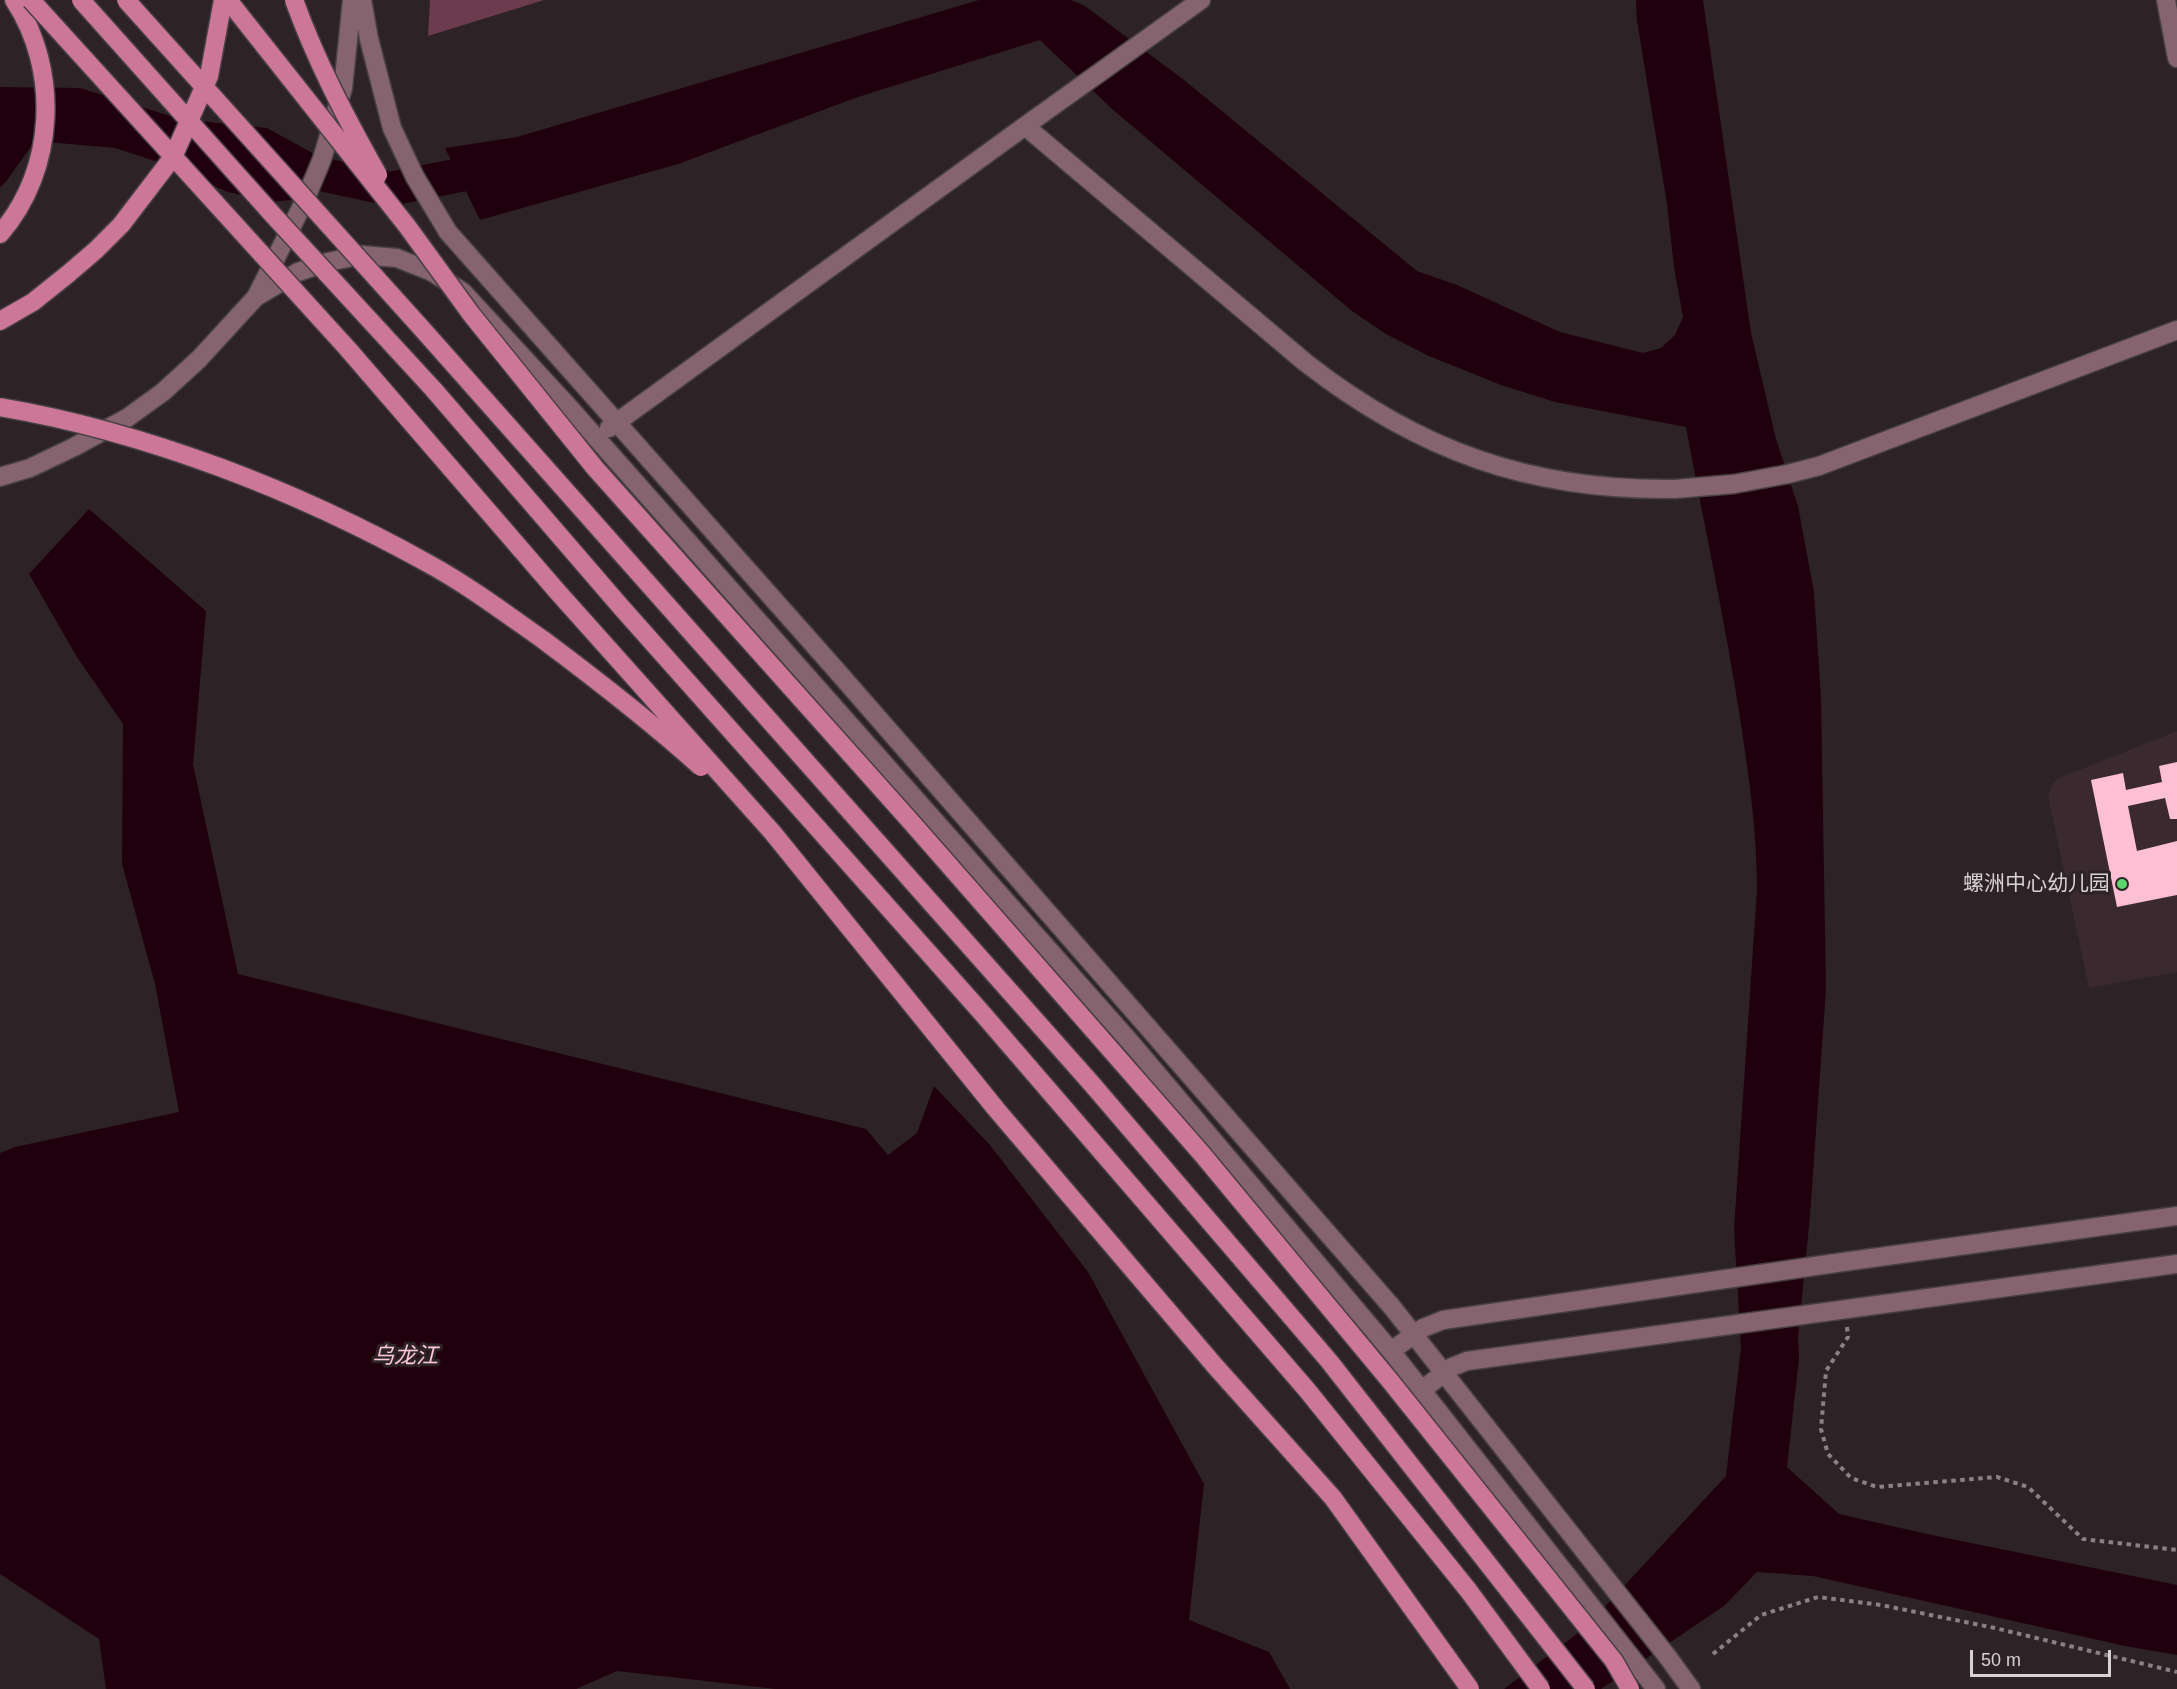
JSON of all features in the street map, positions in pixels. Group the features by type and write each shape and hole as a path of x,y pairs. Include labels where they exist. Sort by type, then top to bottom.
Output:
{"highway":[{"path":"0,234 13,219 27,194 40,159 45,121 44,82 36,42 14,0"},
{"path":"32,0 346,348 556,590 773,833 996,1109 1215,1366 1333,1498 1470,1689"},
{"path":"81,0 265,207 434,390 621,607 1005,1040 1307,1390 1468,1590 1542,1689"},
{"path":"126,0 424,331 1099,1092 1329,1361 1586,1689"},
{"path":"0,321 33,302 96,250 121,225 173,157 209,76 224,0"},
{"path":"228,0 407,226 471,314 595,468 1202,1154 1294,1263 1614,1661 1630,1689"},
{"path":"294,0 343,114 407,226"},
{"path":"0,407 120,433 241,475 297,499 429,564 492,603 615,693 654,724 773,833"}],"main road":[{"path":"0,477 30,468 127,418 163,392 199,359 256,297 305,200 322,159 337,111 346,63 352,0"},
{"path":"362,0 369,39 392,128 415,177 448,232 884,724 1377,1289 1691,1689"},
{"path":"596,438 1201,0"},
{"path":"2166,0 2177,58"},
{"path":"1025,126 1306,363 1352,397 1399,426 1451,450 1531,476 1616,489 1675,489 1734,484 1788,474 1819,466 2177,330"},
{"path":"256,297 298,272 328,262 362,255 397,258 432,272 463,292 596,438 1124,1035 1391,1351 1656,1689"},
{"path":"1391,1351 1423,1328 1443,1320 2177,1216"},
{"path":"1422,1390 1452,1367 1467,1361 2177,1264"}],"path":[{"path":"1846,1311 1848,1337 1826,1371 1821,1429 1828,1454 1851,1478 1877,1487 1997,1477 2028,1487 2083,1539 2177,1550"},
{"path":"1713,1654 1761,1615 1818,1597 1881,1605 1995,1628 2177,1672"}],"shaded area":[{"path":"430,0 544,0 428,36"},
{"name":"螺洲中心幼儿园","path":"2177,731 2177,972 2089,988 2048,796 2053,784 2059,778"}],"water":[{"path":"979,0 1071,0 1085,6 1184,80 1417,271 1457,285 1560,332 1643,353 1661,348 1675,335 1683,317 1637,21 1636,0 1703,0 1751,333 1776,439 1798,506 1814,592 1821,698 1826,989 1810,1216 1798,1337 1799,1358 1787,1467 1839,1514 2177,1585 2177,1655 2125,1646 1813,1576 1757,1572 1724,1606 1601,1689 1504,1689 1586,1627 1726,1476 1741,1348 1734,1229 1757,868 1752,804 1740,718 1686,427 1555,402 1501,385 1429,356 1386,334 1352,311 1112,109 1040,40 858,97 678,164 480,220 445,148 517,137"},
{"path":"0,87 80,88 180,119 267,128 316,155 312,198 271,202 228,192 158,162 115,148 35,141 0,187"},
{"name":"乌龙江","path":"89,509 206,611 193,764 238,974 866,1129 888,1155 917,1133 934,1086 990,1145 1088,1272 1204,1484 1189,1620 1269,1652 1290,1689 776,1689 617,1671 576,1689 106,1689 99,1639 0,1574 0,1153 15,1147 179,1112 155,984 122,864 123,724 77,657 29,574"}],"building":[{"path":"2177,762 2177,819 2170,819 2165,798 2128,806 2137,851 2177,841 2177,895 2117,907 2091,780 2123,773 2126,790 2162,782 2159,766"}],"waterway":[{"path":"278,165 390,189 505,166"}],"place":[{"name":"螺洲中心幼儿园","path":"2122,884"}]}
